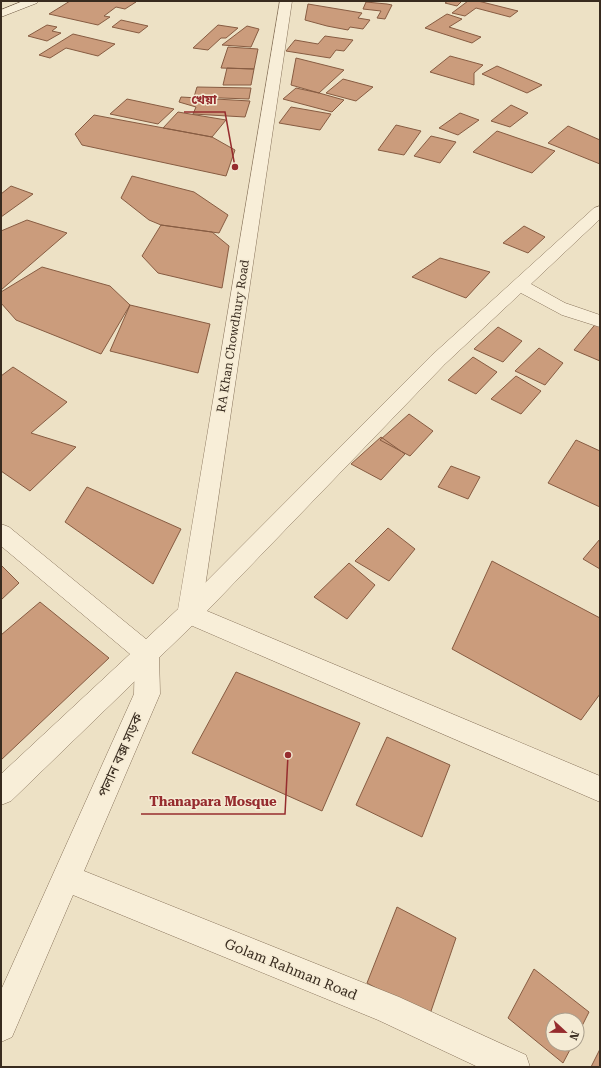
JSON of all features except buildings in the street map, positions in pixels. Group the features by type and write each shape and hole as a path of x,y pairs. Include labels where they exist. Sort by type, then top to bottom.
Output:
{"street":[{"path":"1,14 33,1"},
{"name":"RA Khan Chowdhury Road","path":"189,614 286,1"},
{"path":"1,792 189,614 438,360 600,211"},
{"path":"520,284 547,302 586,318 600,321"},
{"path":"1,533 147,654"},
{"path":"189,614 600,789"},
{"name":"পলান বক্স সড়ক","path":"1,1026 147,694 147,654"},
{"name":"Golam Rahman Road","path":"66,878 388,1008 514,1067"}],"place":[{"name":"খেয়া","path":"235,167"},
{"name":"Thanapara Mosque","path":"288,755"}]}
